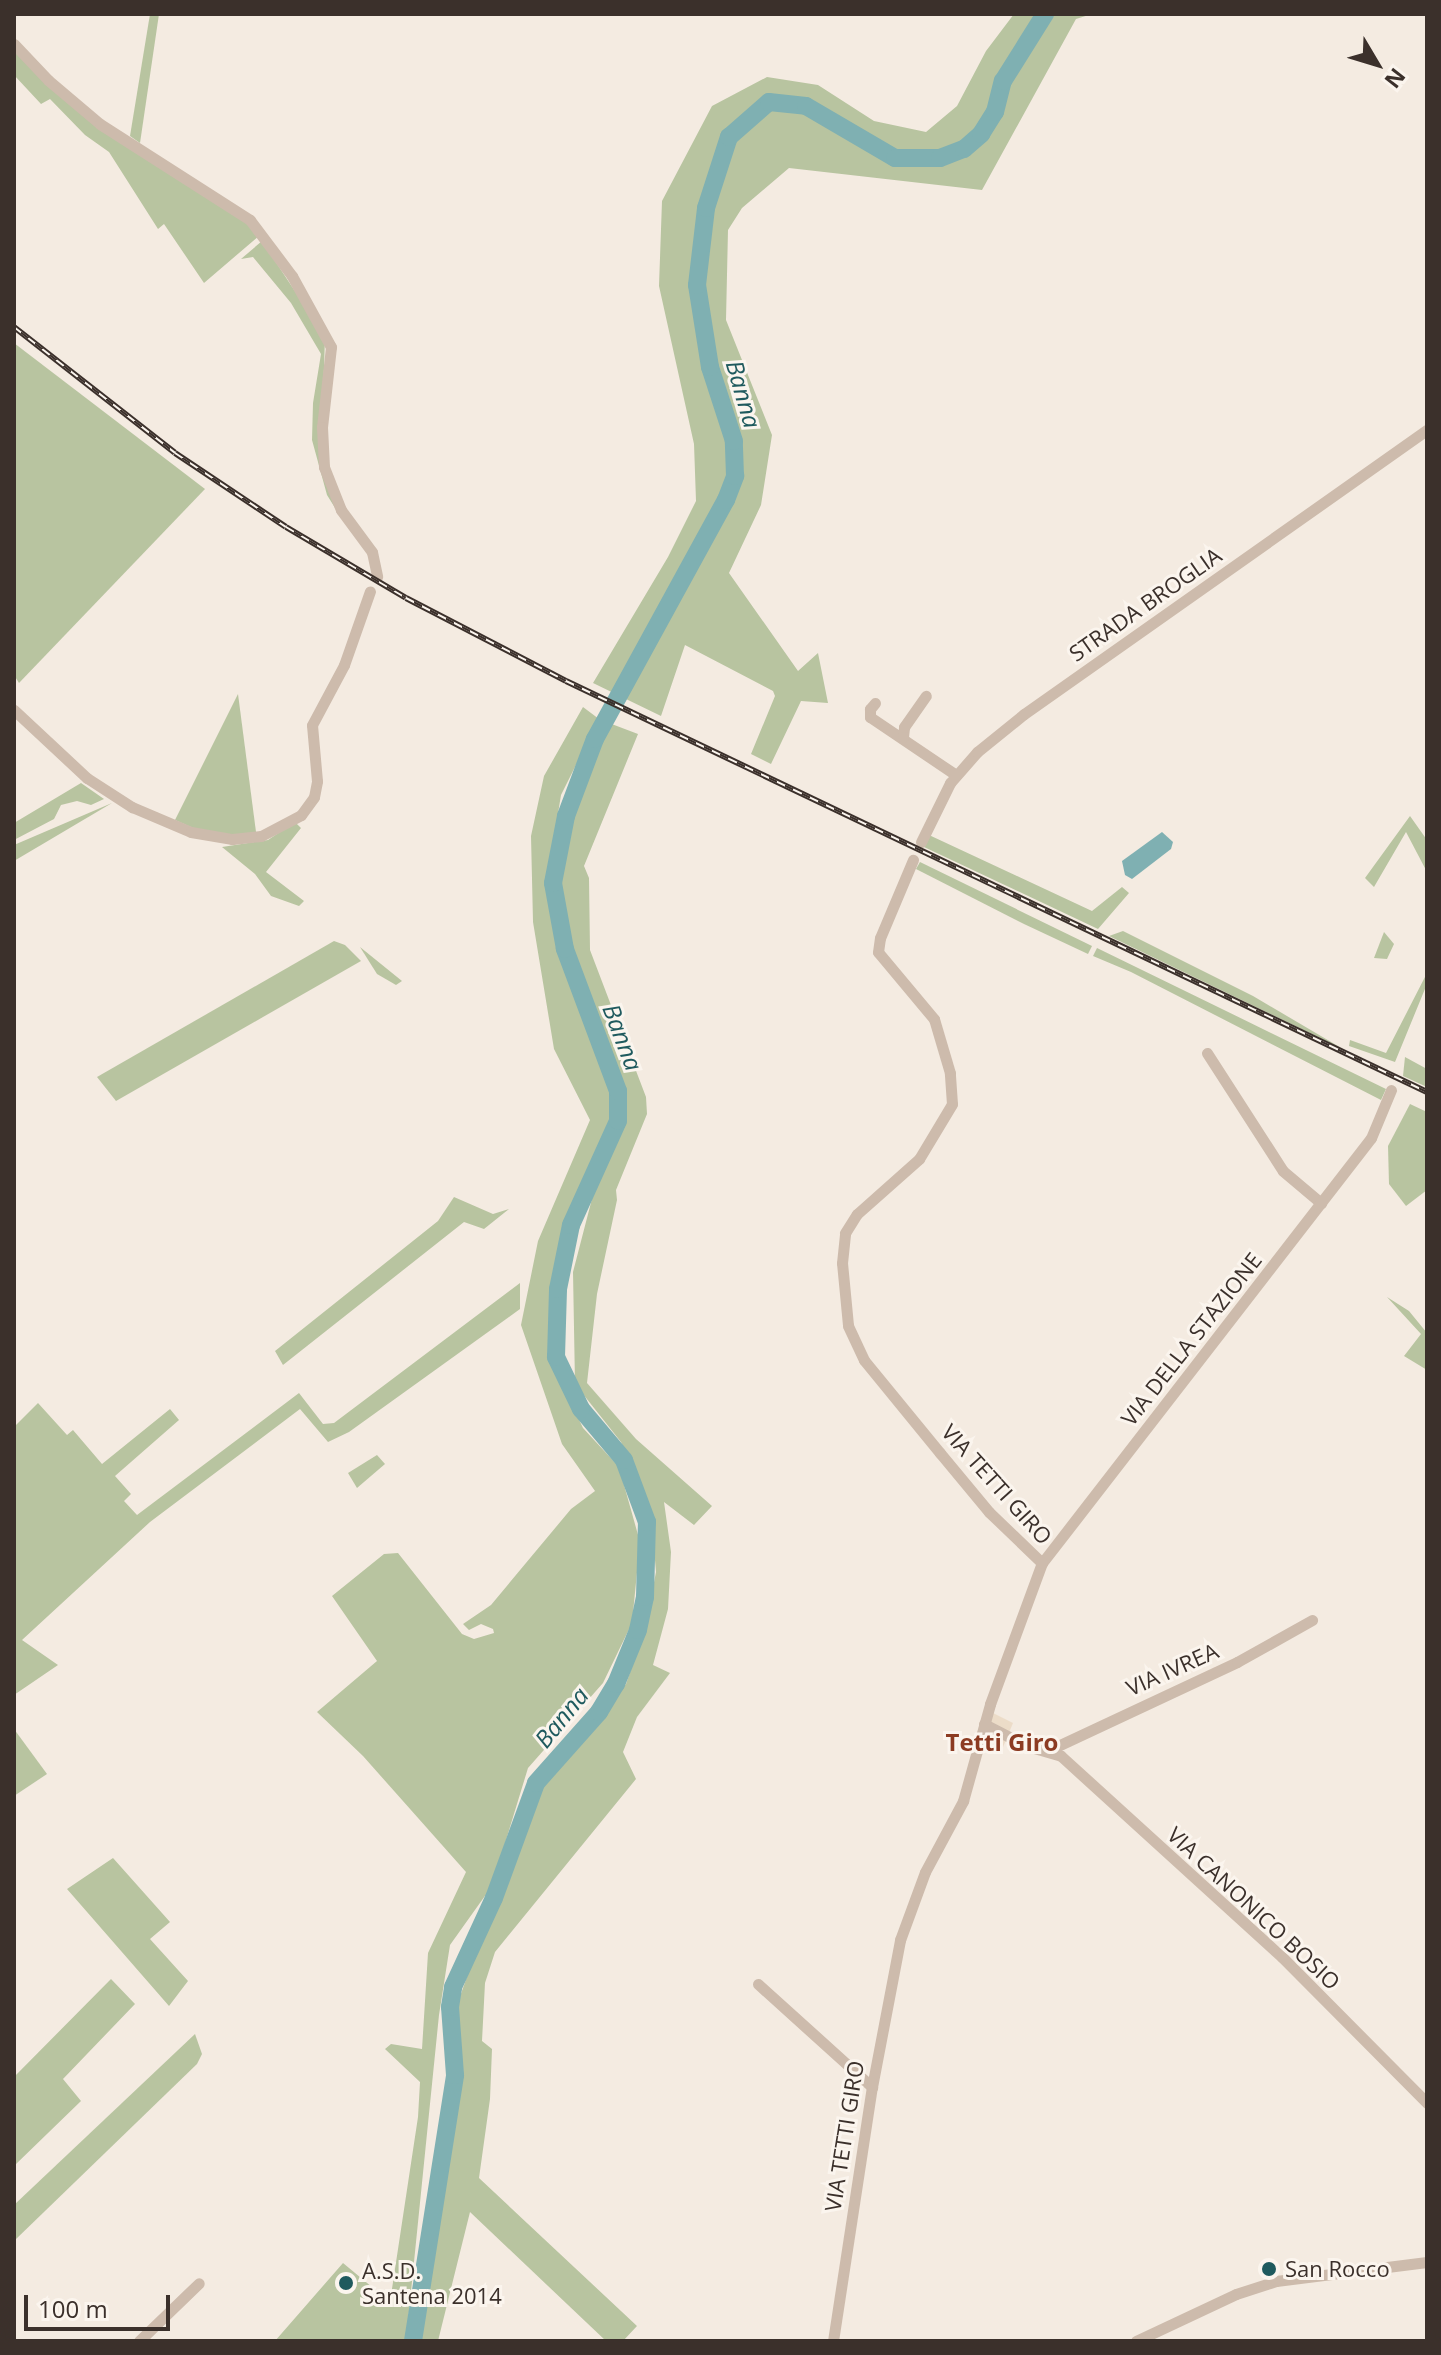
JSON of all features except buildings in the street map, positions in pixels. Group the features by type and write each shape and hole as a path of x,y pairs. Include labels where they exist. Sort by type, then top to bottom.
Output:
{"street":[{"path":"14,44 77,105 141,151 250,220 292,276 321,325 332,356 322,427 324,467 341,510 372,552 377,576"},
{"name":"STRADA BROGLIA","path":"921,842 956,775 977,752 1024,714 1427,430"},
{"path":"14,710 72,766 132,807 191,832 232,839 261,836 301,815 314,797 317,781 312,725 344,665 370,591"},
{"path":"903,737 904,727 926,696"},
{"path":"875,703 870,709 870,717 956,775"},
{"name":"VIA TETTI GIRO","path":"833,2341 872,2087 907,1918 925,1872 963,1801 984,1724 1042,1563 989,1512 864,1360 848,1325 842,1263 845,1233 869,1202 919,1159 952,1104 950,1073 934,1019 878,952 880,938 913,860"},
{"path":"1207,1053 1283,1171 1321,1203"},
{"name":"VIA DELLA STAZIONE","path":"1042,1563 1371,1138 1391,1090"},
{"name":"VIA IVREA","path":"1047,1751 1237,1662 1312,1620"},
{"name":"VIA CANONICO BOSIO","path":"984,1724 1027,1746 1061,1756 1270,1946 1427,2103"},
{"path":"758,1984 872,2087"},
{"path":"1136,2341 1236,2294 1276,2281 1427,2262"},
{"path":"139,2341 199,2283"}],"green space":[{"path":"150,14 159,14 140,143 130,136"},
{"path":"1014,14 1092,14 1076,19 982,190 789,168 742,208 728,230 726,320 772,435 761,505 729,573 798,671 818,653 828,703 801,701 771,764 751,754 775,696 773,691 685,645 661,716 593,683 668,557 696,501 694,444 659,286 662,201 712,106 767,77 818,85 874,121 926,132 957,106 986,51"},
{"path":"14,49 90,121 245,221 260,235 204,283 164,224 158,229 109,152 85,135 50,99 41,104 14,75"},
{"path":"262,241 325,337 321,462 342,519 327,495 312,440 313,403 321,354 291,303 253,257 241,259"},
{"path":"14,343 205,489 19,683 14,675"},
{"path":"238,694 256,832 230,836 202,832 175,820"},
{"path":"583,707 599,719 561,795 547,881 558,947 610,1089 613,1118 566,1220 552,1286 550,1359 583,1428 619,1467 640,1542 632,1623 603,1683 528,1768 492,1886 450,1945 439,2015 406,2341 275,2341 343,2263 390,2302 418,2117 420,2082 385,2049 391,2044 422,2049 428,1953 466,1872 363,1756 317,1712 377,1661 332,1596 384,1554 398,1553 462,1634 474,1639 494,1633 493,1629 481,1624 469,1630 463,1624 491,1605 571,1509 595,1491 562,1444 521,1325 538,1241 590,1120 554,1049 533,922 531,836 544,776"},
{"path":"609,723 638,734 584,866 589,878 590,950 646,1097 647,1114 616,1190 617,1200 597,1294 587,1383 636,1439 712,1506 694,1525 664,1502 671,1552 668,1609 653,1665 670,1673 637,1717 623,1752 636,1779 495,1952 485,1983 482,2041 492,2049 490,2099 479,2178 637,2326 623,2341 606,2341 470,2212 438,2341 418,2341 426,2307 458,2070 457,2005 486,1923 509,1879 528,1813 553,1768 626,1684 645,1629 656,1572 652,1525 632,1465 621,1442 575,1384 573,1272 594,1191 625,1122 622,1089 571,951 558,889 568,819"},
{"path":"81,783 104,799 91,805 77,801 61,805 54,819 14,840 14,823"},
{"path":"112,803 14,861 14,845"},
{"path":"1410,816 1427,840 1427,872 1406,832 1374,887 1365,878"},
{"path":"295,822 301,828 266,872 304,901 299,906 271,896 255,874 222,847 268,840"},
{"path":"929,835 1092,911 1122,887 1129,893 1098,929 924,847"},
{"path":"920,862 1092,946 1088,954 916,869"},
{"path":"1123,931 1253,996 1343,1049 1109,936"},
{"path":"1384,932 1394,944 1387,959 1374,958"},
{"path":"334,941 345,945 361,961 116,1101 97,1077"},
{"path":"360,947 402,981 396,985 377,974"},
{"path":"1097,948 1386,1089 1381,1100 1131,972 1093,956"},
{"path":"1427,973 1427,984 1395,1062 1349,1046 1350,1040 1386,1053"},
{"path":"1405,1057 1427,1069 1427,1087 1403,1076"},
{"path":"1410,1104 1427,1112 1427,1190 1406,1206 1389,1184 1388,1146"},
{"path":"454,1197 493,1214 509,1209 484,1229 464,1222 283,1365 275,1351 438,1221"},
{"path":"520,1283 520,1309 349,1432 328,1442 300,1409 150,1522 22,1640 58,1665 14,1695 14,1427 38,1403 67,1435 73,1430 102,1464 170,1409 179,1420 115,1476 131,1494 124,1501 137,1515 299,1393 323,1424 334,1423"},
{"path":"1387,1297 1409,1311 1427,1333 1427,1370 1404,1356 1421,1334"},
{"path":"377,1455 385,1464 357,1488 348,1473"},
{"path":"14,1729 47,1774 14,1796"},
{"path":"113,1858 170,1922 150,1939 188,1981 169,2006 67,1889"},
{"path":"111,1979 135,2004 63,2079 81,2101 14,2166 14,2077"},
{"path":"195,2034 202,2054 197,2064 14,2241 14,2205"}],"shaded area":[{"path":"991,1712 1013,1723 1001,1752 985,1744"}],"water":[{"path":"1162,832 1173,842 1171,849 1132,879 1125,875 1122,861"}],"waterway":[{"name":"Banna","path":"413,2341 455,2075 450,2007 453,1987 494,1898 536,1783 599,1712 616,1684 638,1630 645,1597 647,1522 624,1460 581,1409 556,1357 558,1289 571,1225 618,1121 618,1091 565,949 553,883 566,816 595,739 726,500 735,476 734,441 710,367 697,285 706,208 729,137 769,102 806,106 895,158 940,158 964,149 981,134 995,112 1003,81 1045,14"}],"railway":[{"path":"14,327 175,453 286,527 406,598 566,681 1427,1092"}],"place":[{"name":"San Rocco","path":"1269,2269"},
{"name":"A.S.D. Santena 2014","path":"346,2283"}],"district":[{"name":"Tetti Giro","path":"1002,1742"}]}
